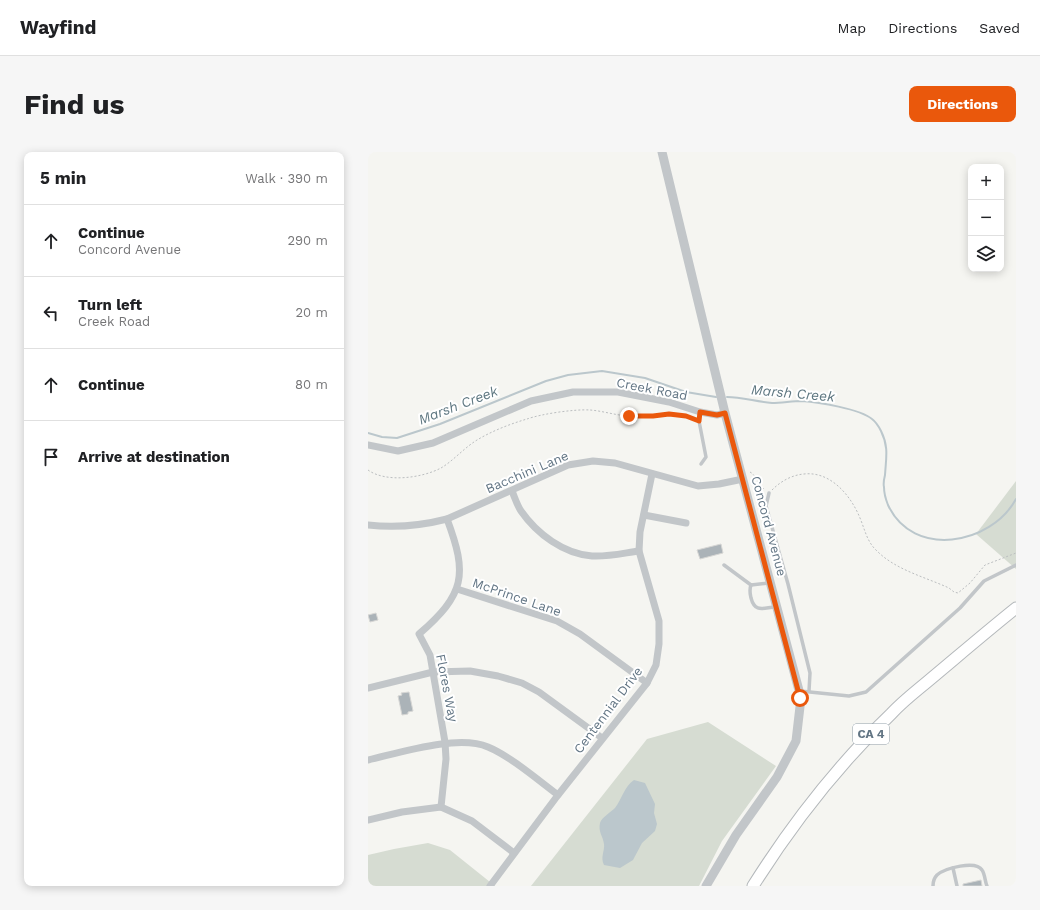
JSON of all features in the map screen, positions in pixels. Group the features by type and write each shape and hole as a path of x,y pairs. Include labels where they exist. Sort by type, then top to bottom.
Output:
{"highway":[{"name":"CA 4","path":"753,886 776,850 818,792 864,742 892,713 971,644 1016,608"}],"street":[{"name":"Concord Avenue","path":"662,152 725,413 745,475 770,583 800,698 796,741 777,777 736,835 706,886"},
{"name":"Creek Road","path":"368,445 398,451 433,443 532,401 573,392 618,392 669,402 700,412 717,415 725,413"},
{"name":"Bacchini Lane","path":"368,525 392,527 426,524 447,519 568,466 593,461 615,463 698,486 720,484 745,475"},
{"name":"Centennial Drive","path":"490,886 602,738 647,683 656,665 659,644 659,621 639,551 640,532 652,474"},
{"path":"512,491 520,509 532,525 545,537 575,554 610,556 639,551"},
{"path":"644,515 686,523"},
{"name":"Flores Way","path":"441,807 446,759 444,742 430,655 419,634 435,620 448,605 457,589 460,572 459,556 447,519"},
{"name":"McPrince Lane","path":"457,589 557,621 580,634 647,683"},
{"path":"368,688 433,672 470,671 498,676 522,683 539,692 602,738"},
{"path":"368,760 444,742 468,743 487,746 504,756 558,795"},
{"path":"368,820 402,812 441,807 472,821 514,853"}],"lane":[{"path":"700,412 699,421 706,457 701,464"},
{"path":"769,493 766,506 788,584 810,673 809,692"},
{"path":"724,565 751,585 770,583"},
{"path":"799,690 849,696 866,692 960,608 984,581 1016,565"},
{"path":"751,585 749,588 755,607 761,608 776,606"},
{"path":"933,886 933,881 936,876 943,870 972,865 982,870 987,886"},
{"path":"953,868 956,886"}],"path":[{"path":"368,470 386,477 403,478 424,474 441,468 477,440 500,428 528,418 552,413 588,410 629,416 669,414 686,416 699,421"},
{"path":"745,475 753,474 759,486 769,493 786,479 797,474 818,474 825,477 836,484 847,497 860,518 866,535 875,550 889,562 949,588 954,592 958,593 970,583 985,565 1016,553"}],"shaded area":[{"path":"1016,481 1016,569 976,534"},
{"path":"708,722 776,766 722,841 699,886 531,886 647,739"},
{"path":"634,780 645,783 655,804 654,813 657,824 655,831 642,843 633,860 620,868 604,865 602,859 604,844 600,831 600,823 604,817 615,808 625,790"},
{"path":"428,843 450,850 495,886 368,886 368,855"}],"building":[{"path":"721,544 723,553 700,559 697,550"},
{"path":"376,613 378,620 370,622 368,615"},
{"path":"409,692 413,711 402,715 398,696 402,695 401,693"},
{"path":"981,880 982,886 963,886 963,884"}],"waterway":[{"name":"Marsh Creek","path":"368,433 382,437 397,438 440,424 546,381 568,375 602,371 645,378 686,392 716,397"},
{"name":"Marsh Creek","path":"727,397 772,403 802,401 818,403 849,409 866,415 872,419 884,437 886,447 884,484 888,505 900,522 915,533 933,539 952,540 971,535 989,527 1004,515 1016,499"}],"route":[{"path":"629,416 669,414 686,416 699,421 700,412 717,415 725,413 800,698"}]}
